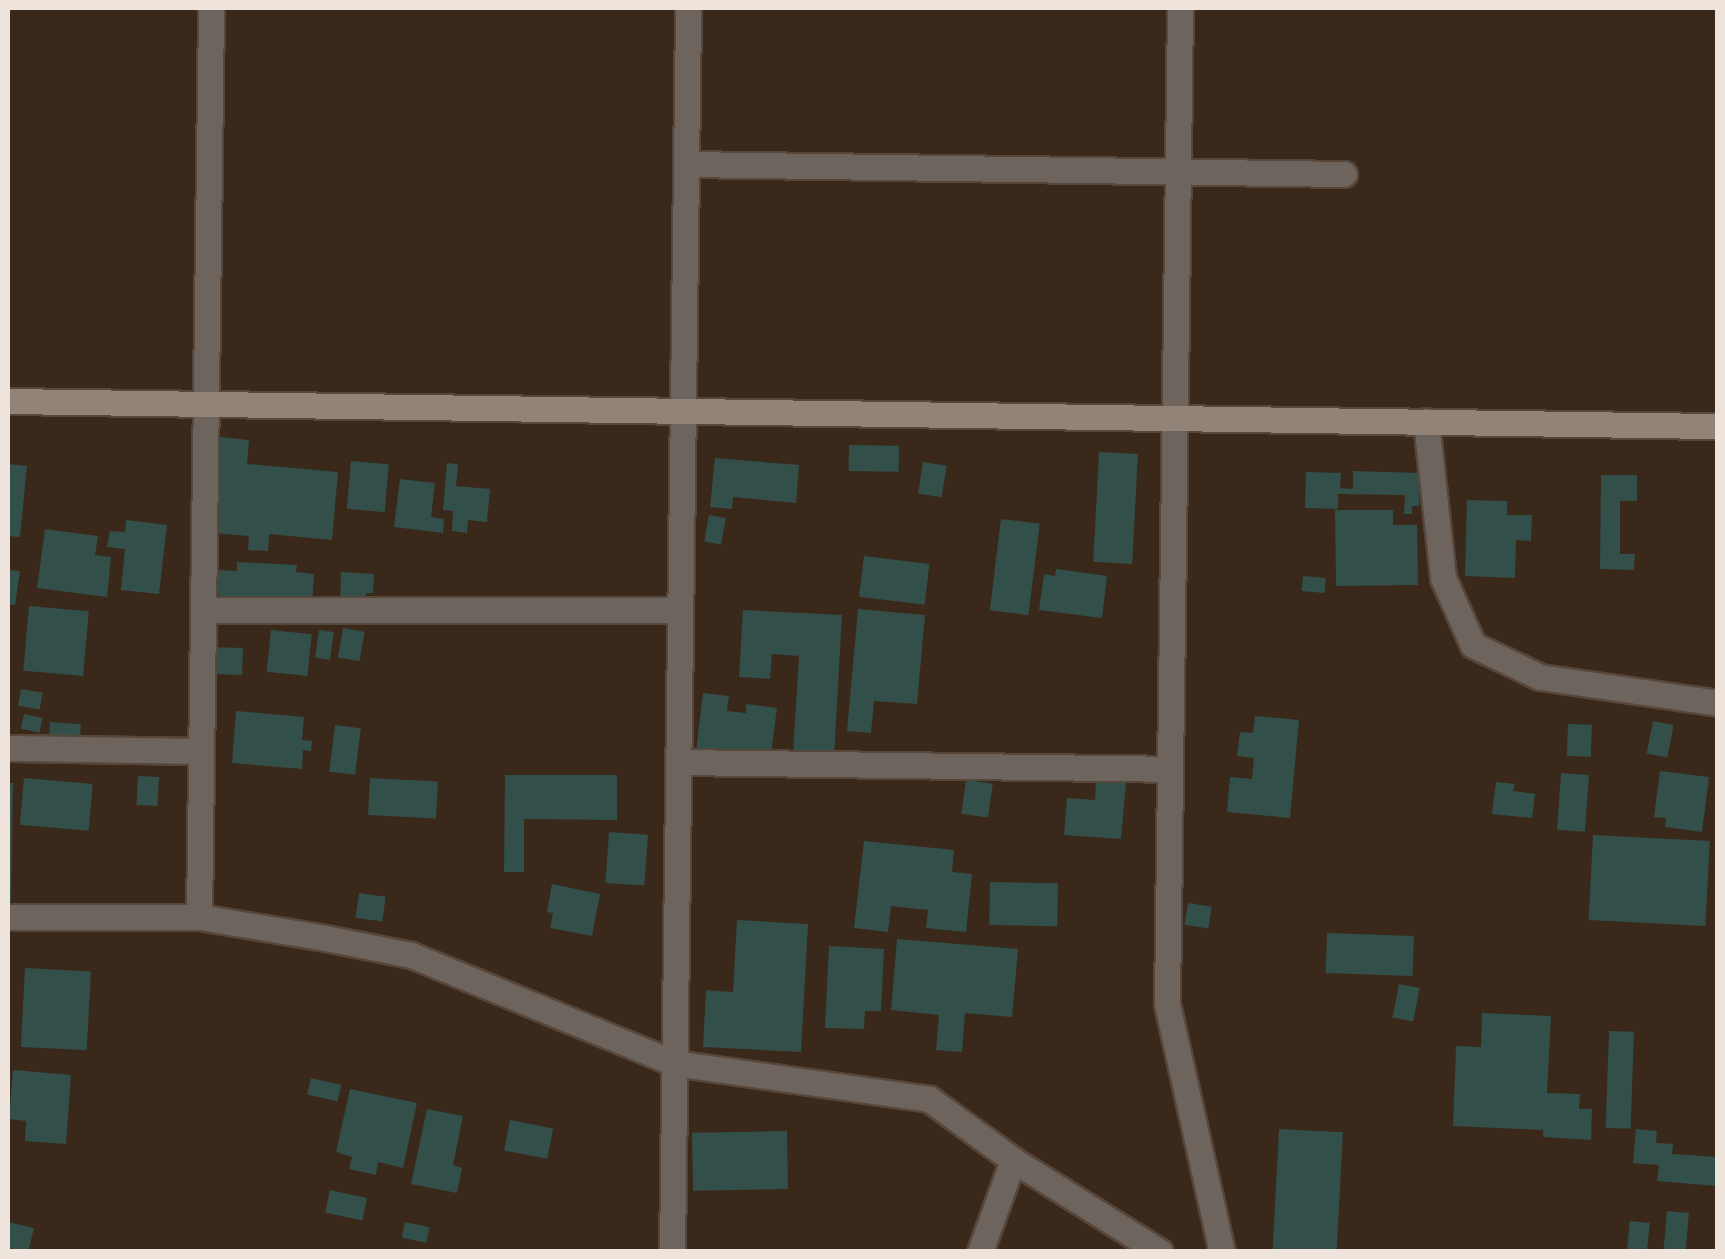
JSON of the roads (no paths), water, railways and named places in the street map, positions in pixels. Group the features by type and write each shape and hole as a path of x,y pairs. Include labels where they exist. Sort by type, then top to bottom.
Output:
{"street":[{"path":"199,917 210,8"},
{"path":"672,1252 688,8"},
{"path":"1180,8 1167,1004 1222,1252"},
{"path":"686,164 1344,174"},
{"path":"8,400 1718,426"},
{"path":"1426,421 1443,578 1473,645 1540,678 1718,703"},
{"path":"205,610 680,610"},
{"path":"8,748 202,751"},
{"path":"679,762 1170,769"},
{"path":"8,917 199,917 411,955 674,1063 929,1098 1013,1160 1160,1252"},
{"path":"980,1252 1013,1160"}]}
